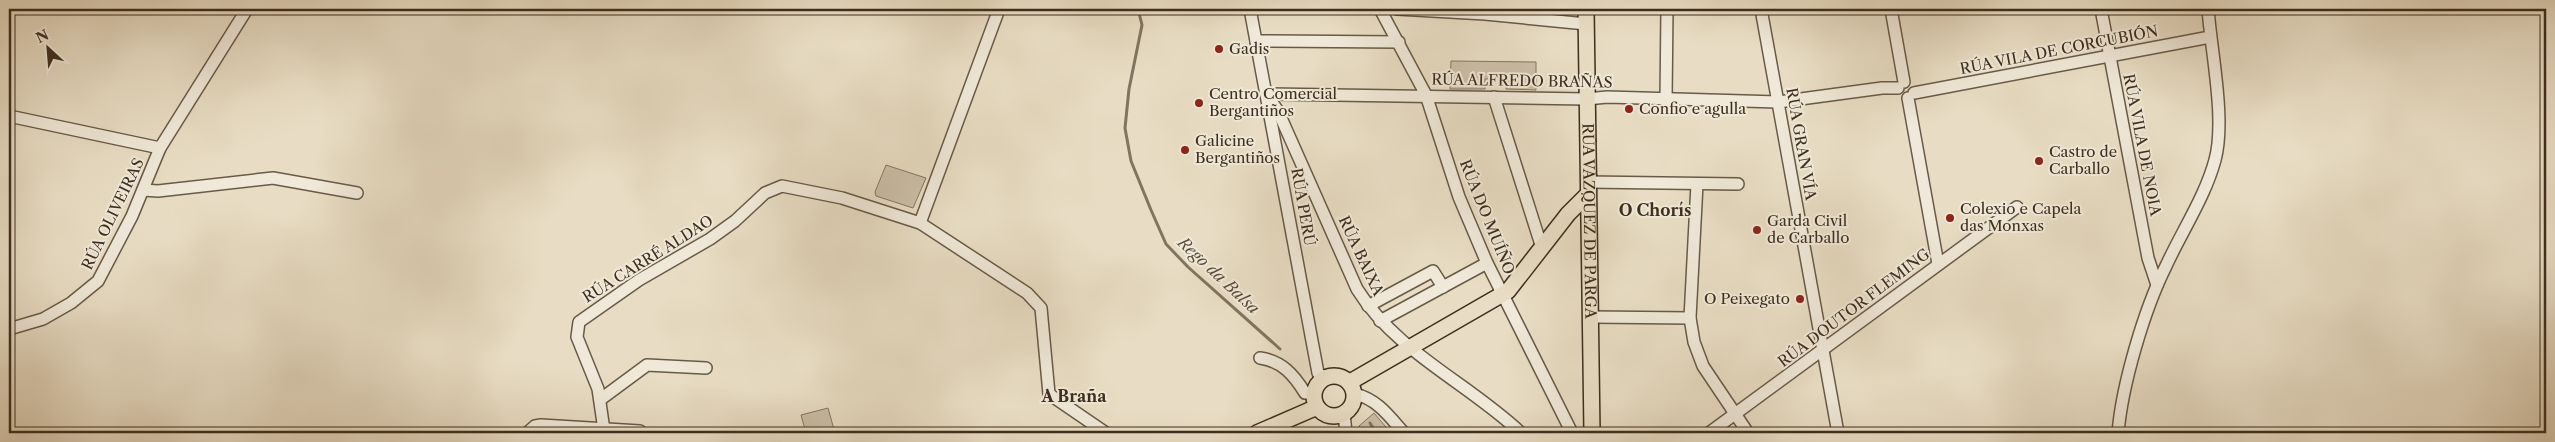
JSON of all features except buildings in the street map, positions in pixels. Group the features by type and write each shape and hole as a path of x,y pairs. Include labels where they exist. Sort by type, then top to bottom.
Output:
{"main road":[{"name":"RÚA VÁZQUEZ DE PARGA","path":"1586,9 1586,197 1592,316 1592,433"},
{"path":"1315,400 1332,416 1344,413 1352,405 1353,389 1368,371 1513,287 1568,214 1586,197 1582,170 1587,159"},
{"path":"1257,433 1315,400 1319,381 1324,377 1341,376 1353,389"}],"street":[{"name":"RÚA OLIVEIRAS","path":"9,329 43,319 71,303 98,281 143,190 160,148 247,9"},
{"name":"RÚA PERÚ","path":"1250,9 1318,373 1324,377"},
{"name":"RÚA DO MUÍÑO","path":"1380,9 1426,96 1459,197 1487,262 1572,433"},
{"path":"1397,9 1485,11 1586,24"},
{"path":"1666,100 1667,9"},
{"name":"RÚA GRAN VÍA","path":"1761,9 1838,433"},
{"path":"1891,9 1901,85 1900,95 1911,95 1938,264"},
{"name":"RÚA VILA DE NOIA","path":"2101,9 2148,258 2157,285"},
{"path":"2118,433 2127,382 2157,285 2203,193 2216,159 2219,121 2208,9"},
{"path":"995,10 920,223 961,252 1027,293 1041,308 1049,394 1106,433"},
{"name":"RÚA VILA DE CORCUBIÓN","path":"1911,95 2210,37"},
{"path":"1256,40 1398,42"},
{"path":"1778,102 1901,85"},
{"name":"RÚA ALFREDO BRAÑAS","path":"1266,94 1587,99 1607,97 1778,102"},
{"name":"RÚA BAIXA","path":"1266,94 1278,111 1356,289 1368,306 1380,321 1408,347 1484,402 1520,433"},
{"path":"1494,97 1542,248"},
{"path":"9,116 160,148"},
{"path":"1278,151 1295,149"},
{"path":"143,190 158,191 195,188 273,178 357,194"},
{"path":"1697,184 1690,318 1694,342 1703,366 1748,433"},
{"path":"1586,197 1697,184 1738,184"},
{"name":"RÚA CARRÉ ALDAO","path":"604,430 601,399 577,338 579,322 639,280 724,229 774,188 782,186 842,198 920,223"},
{"name":"RÚA DOUTOR FLEMING","path":"1709,433 1824,351 1938,264 2017,207"},
{"path":"1380,321 1487,262"},
{"path":"1368,306 1433,271 1442,287"},
{"path":"1592,316 1690,318"},
{"path":"1260,358 1270,359 1292,373 1305,393 1315,400"},
{"path":"601,399 647,365 706,368"},
{"path":"1353,389 1383,409 1404,433"},
{"path":"1344,413 1346,433"},
{"path":"527,433 535,426 541,425 640,431"}],"shaded area":[{"path":"1451,61 1536,62 1536,90 1506,89 1506,79 1485,79 1485,89 1450,89"},
{"path":"886,165 926,178 913,208 876,196 875,192"},
{"path":"828,408 835,433 806,433 801,415"},
{"path":"1374,413 1391,433 1360,433 1359,426"}],"waterway":[{"name":"Rego da Balsa","path":"1138,9 1142,25 1129,89 1125,128 1131,161 1151,210 1166,244 1188,267 1280,349"},
{"name":"Rego da Balsa","path":"1370,423 1376,433"}],"place":[{"name":"Gadis","path":"1219,49"},
{"name":"Centro Comercial Bergantiños","path":"1199,103"},
{"name":"Confio e agulla","path":"1629,109"},
{"name":"Galicine Bergantiños","path":"1185,150"},
{"name":"Castro de Carballo","path":"2039,161"},
{"name":"Colexio e Capela das Monxas","path":"1950,218"},
{"name":"Garda Civil de Carballo","path":"1757,230"},
{"name":"O Peixegato","path":"1800,299"}],"district":[{"name":"O Chorís","path":"1655,210"},
{"name":"A Braña","path":"1074,396"}]}
